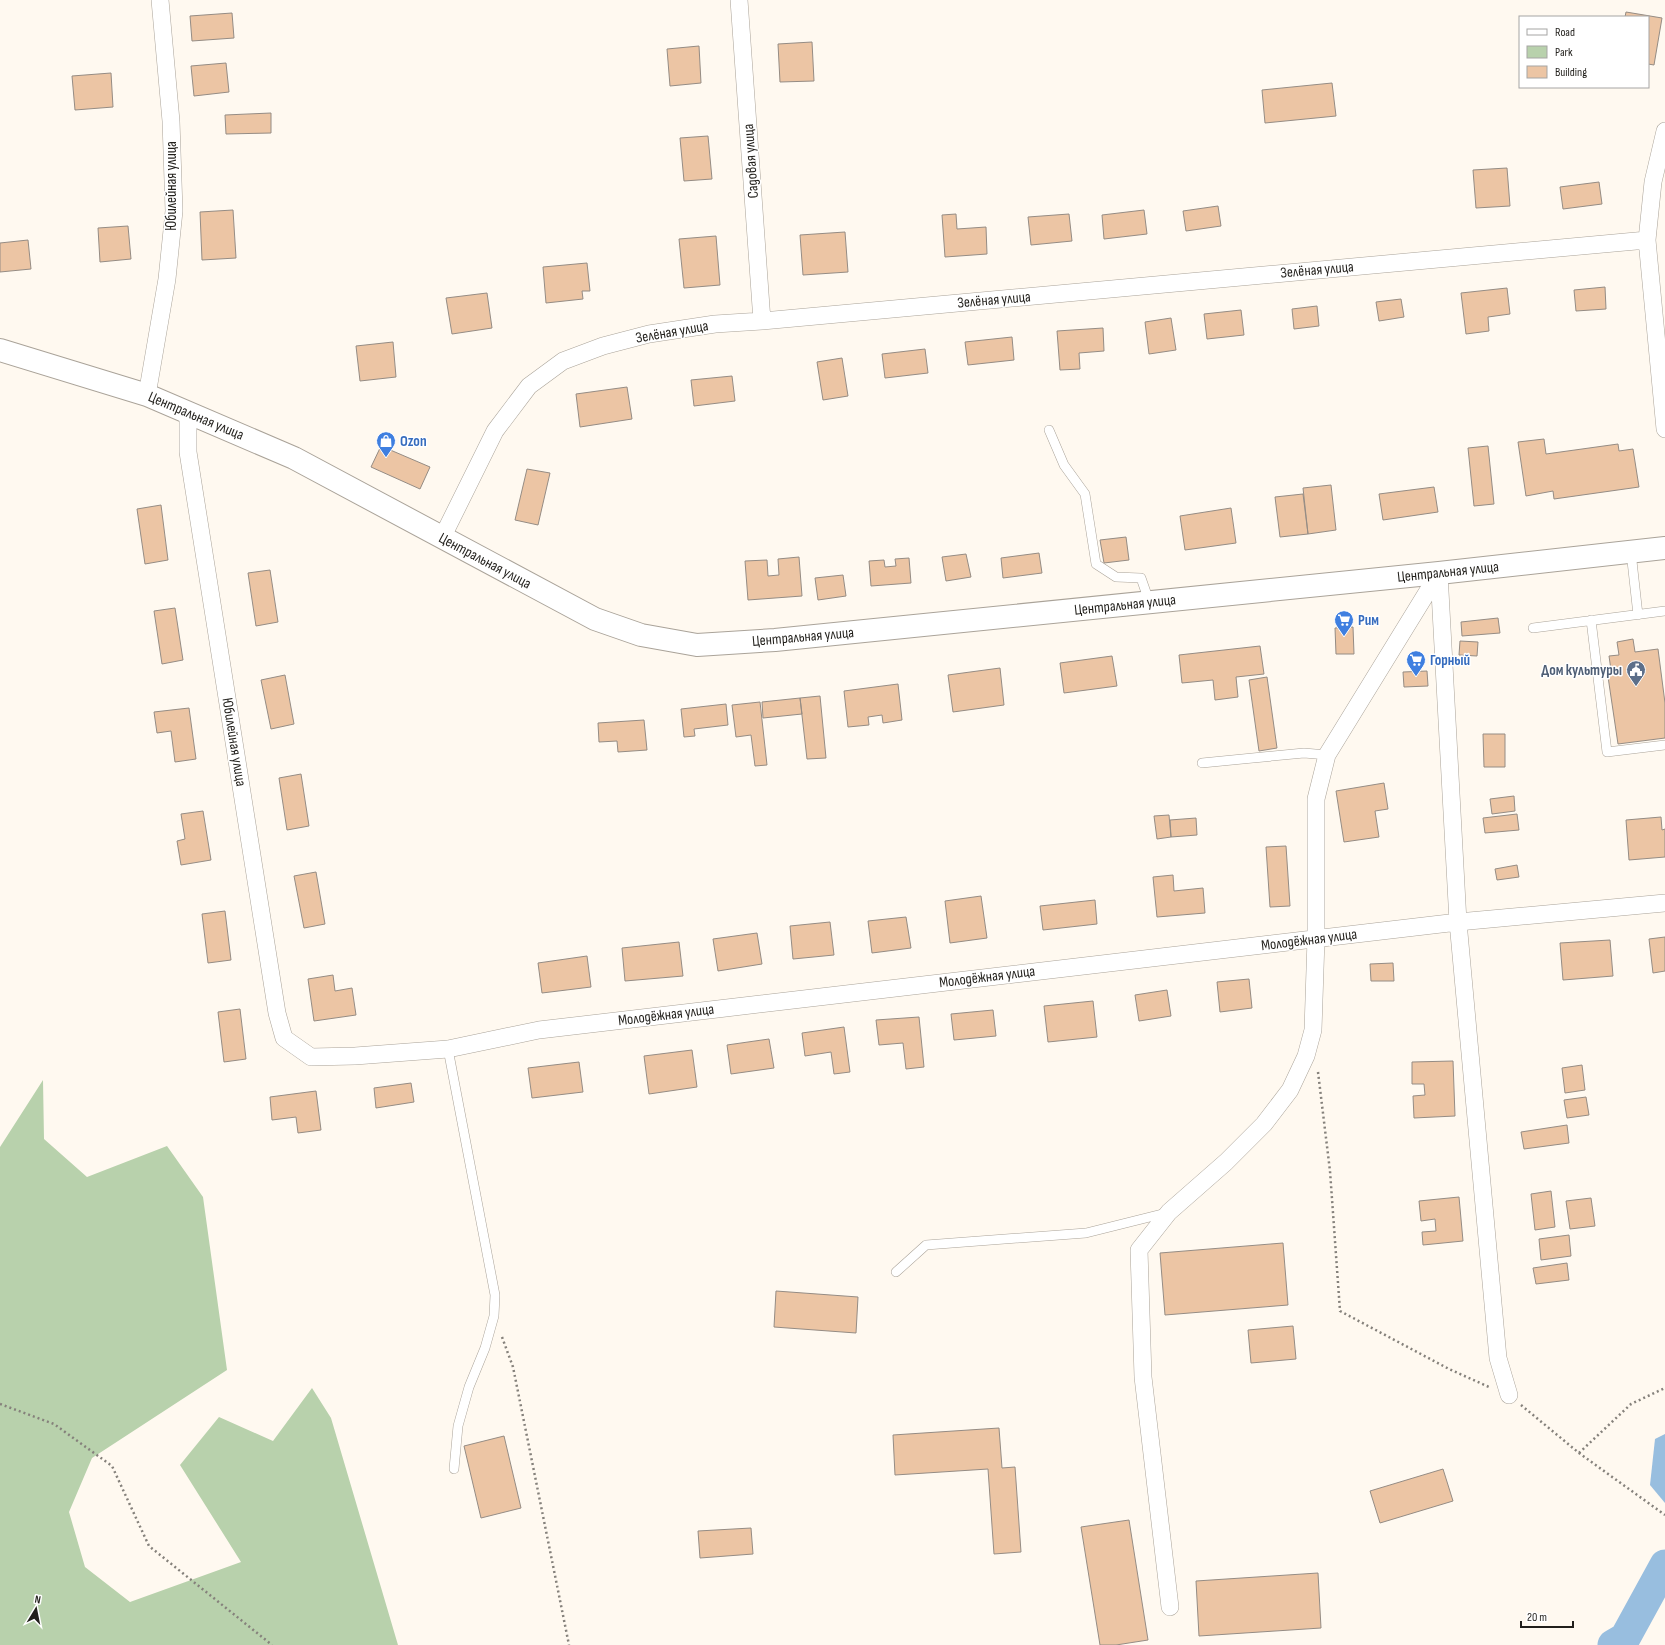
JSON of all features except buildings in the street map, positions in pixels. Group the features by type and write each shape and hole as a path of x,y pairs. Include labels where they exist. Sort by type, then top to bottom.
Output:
{"street":[{"name":"Юбилейная улица","path":"147,395 167,279 174,211 170,121 160,0"},
{"name":"Садовая улица","path":"739,0 762,321"},
{"path":"1665,131 1653,182 1647,240 1661,345 1665,430"},
{"name":"Зелёная улица","path":"442,538 495,432 529,386 563,361 603,346 649,334 714,324 762,321 1647,240"},
{"name":"Центральная улица","path":"0,350 147,395 188,411 294,458 595,619 641,635 697,645 832,635 1439,573 1665,548"},
{"name":"Юбилейная улица","path":"188,411 188,452 277,1014 284,1038 311,1057"},
{"path":"1170,1607 1143,1377 1139,1250 1169,1212 1231,1157 1264,1124 1290,1090 1306,1056 1313,1030 1316,939 1316,799 1327,755 1439,573"},
{"path":"1439,573 1458,922 1498,1358 1510,1395"},
{"name":"Молодёжная улица","path":"311,1057 355,1056 448,1049 538,1030 1458,922 1665,902"}],"lane":[{"path":"1049,430 1064,465 1085,494 1096,564 1116,577 1141,578 1148,598"},
{"path":"1631,552 1638,615"},
{"path":"1533,628 1665,612"},
{"path":"1592,620 1607,752 1665,745"},
{"path":"1202,763 1304,753 1327,755"},
{"path":"448,1049 495,1295 494,1316 485,1348 469,1387 458,1426 454,1469"},
{"path":"896,1272 926,1245 1086,1233 1169,1212"}],"path":[{"path":"1318,1069 1330,1171 1340,1311 1449,1369 1510,1395 1579,1453 1665,1515"},
{"path":"494,1316 513,1367 569,1645"},
{"path":"1579,1453 1631,1404 1665,1388"},
{"path":"0,1404 54,1424 112,1466 149,1546 272,1645"}],"green space":[{"path":"43,1080 44,1139 87,1177 167,1146 203,1197 227,1370 92,1458 69,1512 85,1567 130,1602 241,1562 180,1465 219,1417 273,1441 312,1388 331,1418 398,1645 0,1645 0,1147"}],"water":[{"path":"1665,1434 1665,1503 1650,1485 1655,1439"}],"waterway":[{"path":"1613,1645 1625,1638 1665,1565"}],"place":[{"name":"Ozon","path":"386,458"},
{"name":"Рим","path":"1344,637"},
{"name":"Горный","path":"1416,677"},
{"name":"Дом культуры","path":"1636,687"}]}
